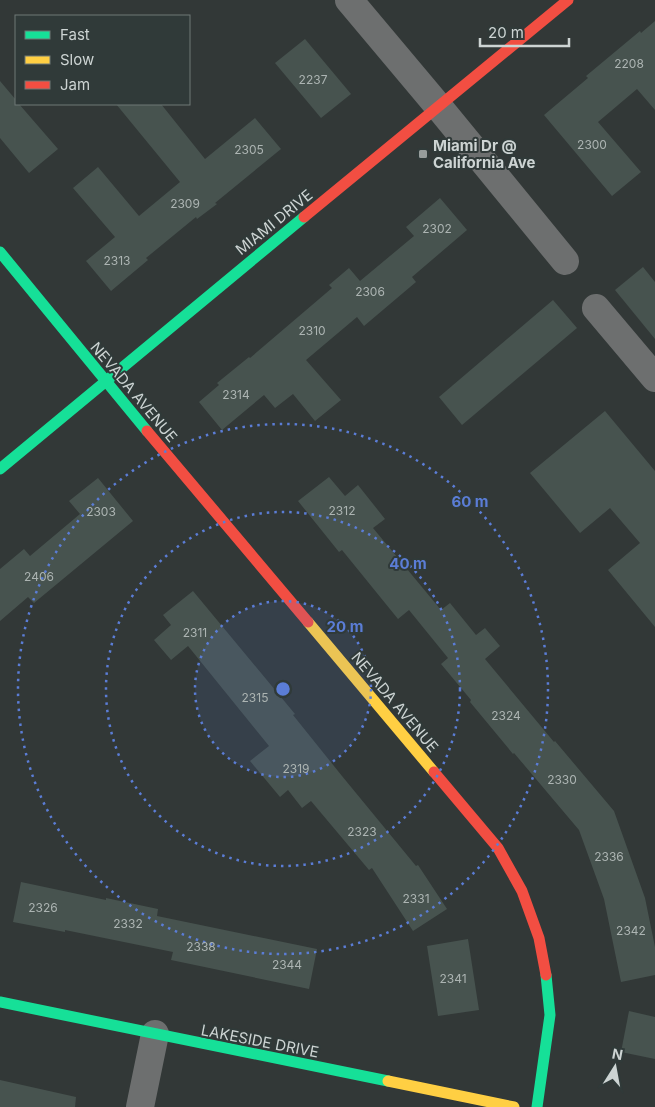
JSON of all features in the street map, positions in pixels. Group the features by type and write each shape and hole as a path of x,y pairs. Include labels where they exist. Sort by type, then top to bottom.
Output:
{"street":[{"path":"349,0 565,261"},
{"name":"MIAMI DRIVE","path":"0,469 568,0"},
{"name":"NEVADA AVENUE","path":"0,252 105,381 498,848 522,891 539,938 547,980 550,1015 537,1107"},
{"path":"596,308 655,378"},
{"name":"LAKESIDE DRIVE","path":"0,1002 514,1107"},
{"path":"140,1107 154,1034"}],"building":[{"path":"655,21 655,110 637,89 598,122 641,172 612,196 544,115 588,78 586,76 640,31 641,33"},
{"path":"305,39 351,94 321,118 275,63"},
{"path":"0,81 15,99 15,105 20,105 58,149 29,173 0,138"},
{"path":"117,105 162,105 205,159 255,118 281,149 215,203 217,204 197,219 196,217 146,258 148,260 111,291 86,261 115,237 73,188 98,167 139,216 180,182"},
{"path":"440,198 467,230 412,277 416,282 364,326 357,317 306,360 341,400 315,421 293,394 275,408 264,395 222,430 199,402 219,385 217,383 250,358 332,288 329,285 349,268 360,281 414,236 406,227"},
{"path":"643,267 655,282 655,339 615,290"},
{"path":"553,300 577,328 462,425 439,397"},
{"path":"605,411 655,471 655,627 608,570 640,543 610,508 580,533 530,473"},
{"path":"329,477 345,496 358,485 385,519 373,528 441,610 450,603 476,635 485,628 500,646 485,659 614,811 645,898 655,947 655,975 621,982 604,899 579,830 470,702 471,700 441,664 448,658 409,610 398,619 342,550 339,552 298,501"},
{"path":"98,478 133,521 34,603 28,597 0,621 0,569 24,549 30,556 80,514 69,501"},
{"path":"193,591 295,714 293,715 342,776 416,866 418,865 447,909 413,931 372,868 369,870 311,801 302,808 288,790 280,797 250,761 269,746 188,646 171,660 154,640 171,625 163,615"},
{"path":"21,882 158,909 157,916 317,949 309,989 171,960 173,952 65,930 65,932 13,922"},
{"path":"468,939 479,1010 438,1016 427,946"},
{"path":"629,1011 655,1017 655,1059 621,1052"},
{"path":"0,1080 76,1097 75,1107 0,1107"}],"traffic: fast":[{"path":"0,469 304,217"},
{"path":"0,252 147,431"},
{"path":"537,1107 550,1015 546,975"},
{"path":"0,1002 388,1081"}],"traffic: slow":[{"path":"308,622 434,772"},
{"path":"388,1081 514,1107"}],"traffic: jam":[{"path":"304,217 568,0"},
{"path":"147,431 308,622"},
{"path":"434,772 498,848 522,891 539,938 546,975"}],"place":[{"name":"Miami Dr @ California Ave","path":"423,154"}]}
